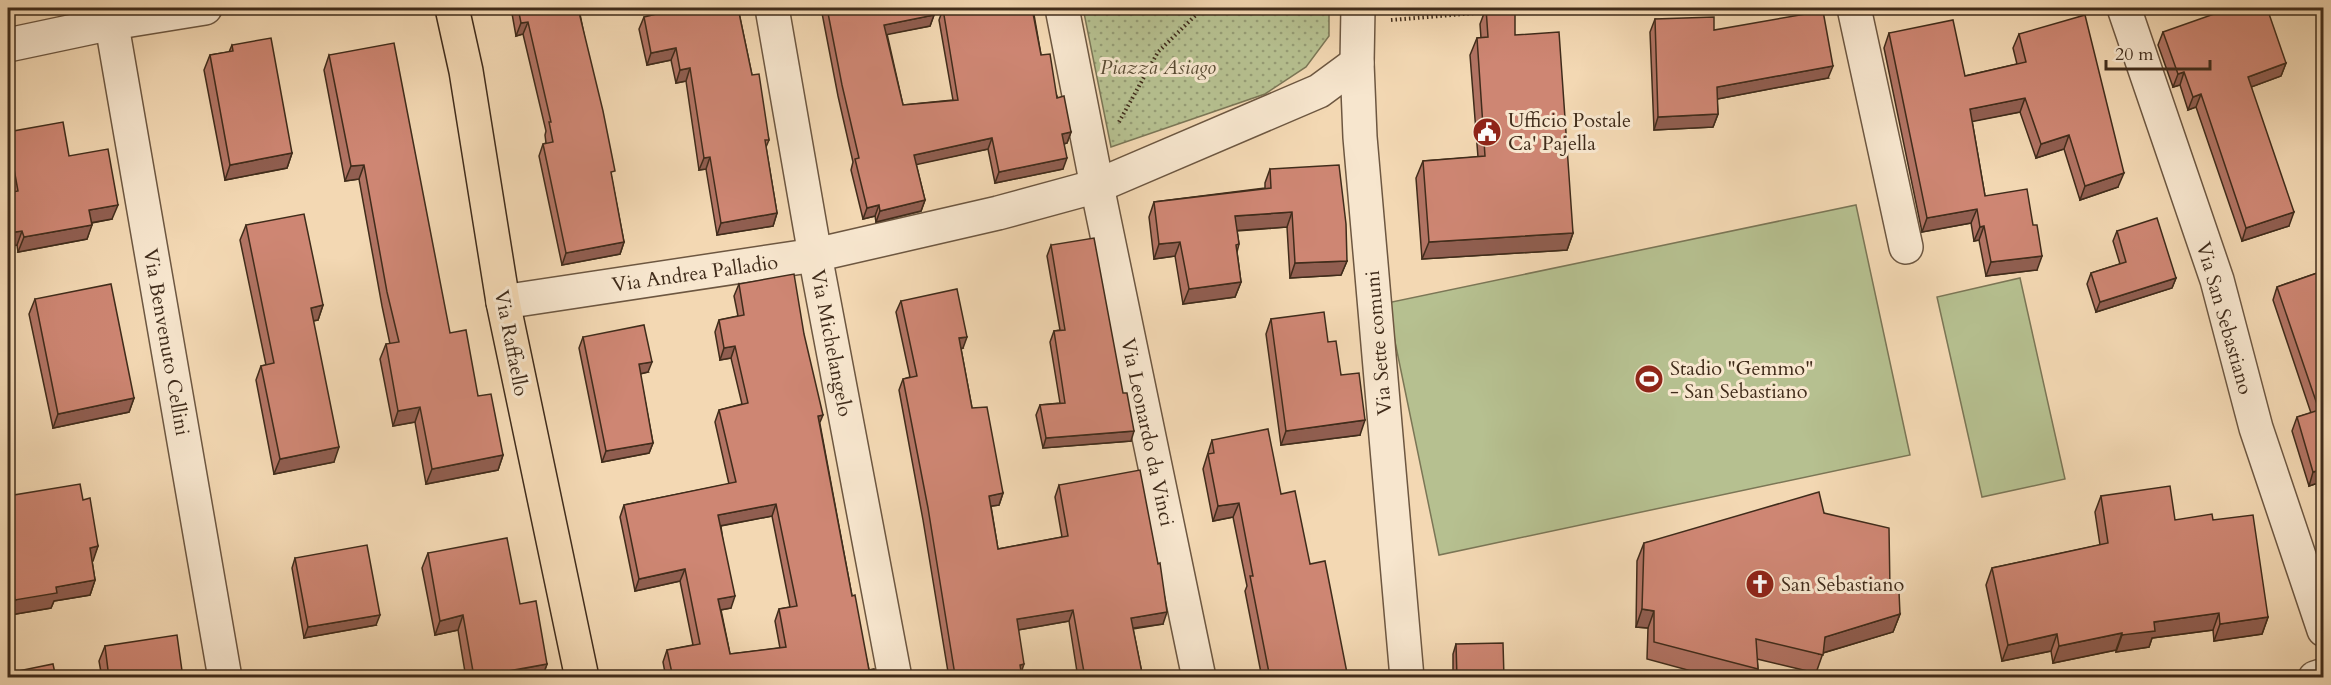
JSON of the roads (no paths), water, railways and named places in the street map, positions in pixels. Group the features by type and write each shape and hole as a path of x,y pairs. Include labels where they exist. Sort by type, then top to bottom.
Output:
{"main road":[{"name":"Via Raffaello","path":"452,8 466,71 502,302 582,678"}],"street":[{"path":"8,45 110,15 205,8"},
{"name":"Via Michelangelo","path":"772,8 815,255 895,678"},
{"path":"1062,8 1097,186 1319,91 1357,63"},
{"path":"1854,8 1906,246"},
{"name":"Via San Sebastiano","path":"2124,8 2217,280 2256,428 2324,630"},
{"name":"Via Benvenuto Cellini","path":"110,15 225,678"},
{"name":"Via Sette comuni","path":"1358,15 1360,142 1407,678"},
{"name":"Via Andrea Palladio","path":"502,302 815,255 998,213 1097,186"},
{"name":"Via Leonardo da Vinci","path":"1097,186 1199,678"},
{"path":"2315,678 2324,675"}],"place":[{"name":"Ufficio Postale Ca' Pajella","path":"1487,132"},
{"name":"Stadio \"Gemmo\" - San Sebastiano","path":"1649,379"},
{"name":"San Sebastiano","path":"1760,584"}],"park label":[{"name":"Piazza Asiago","path":"1158,67"}]}
